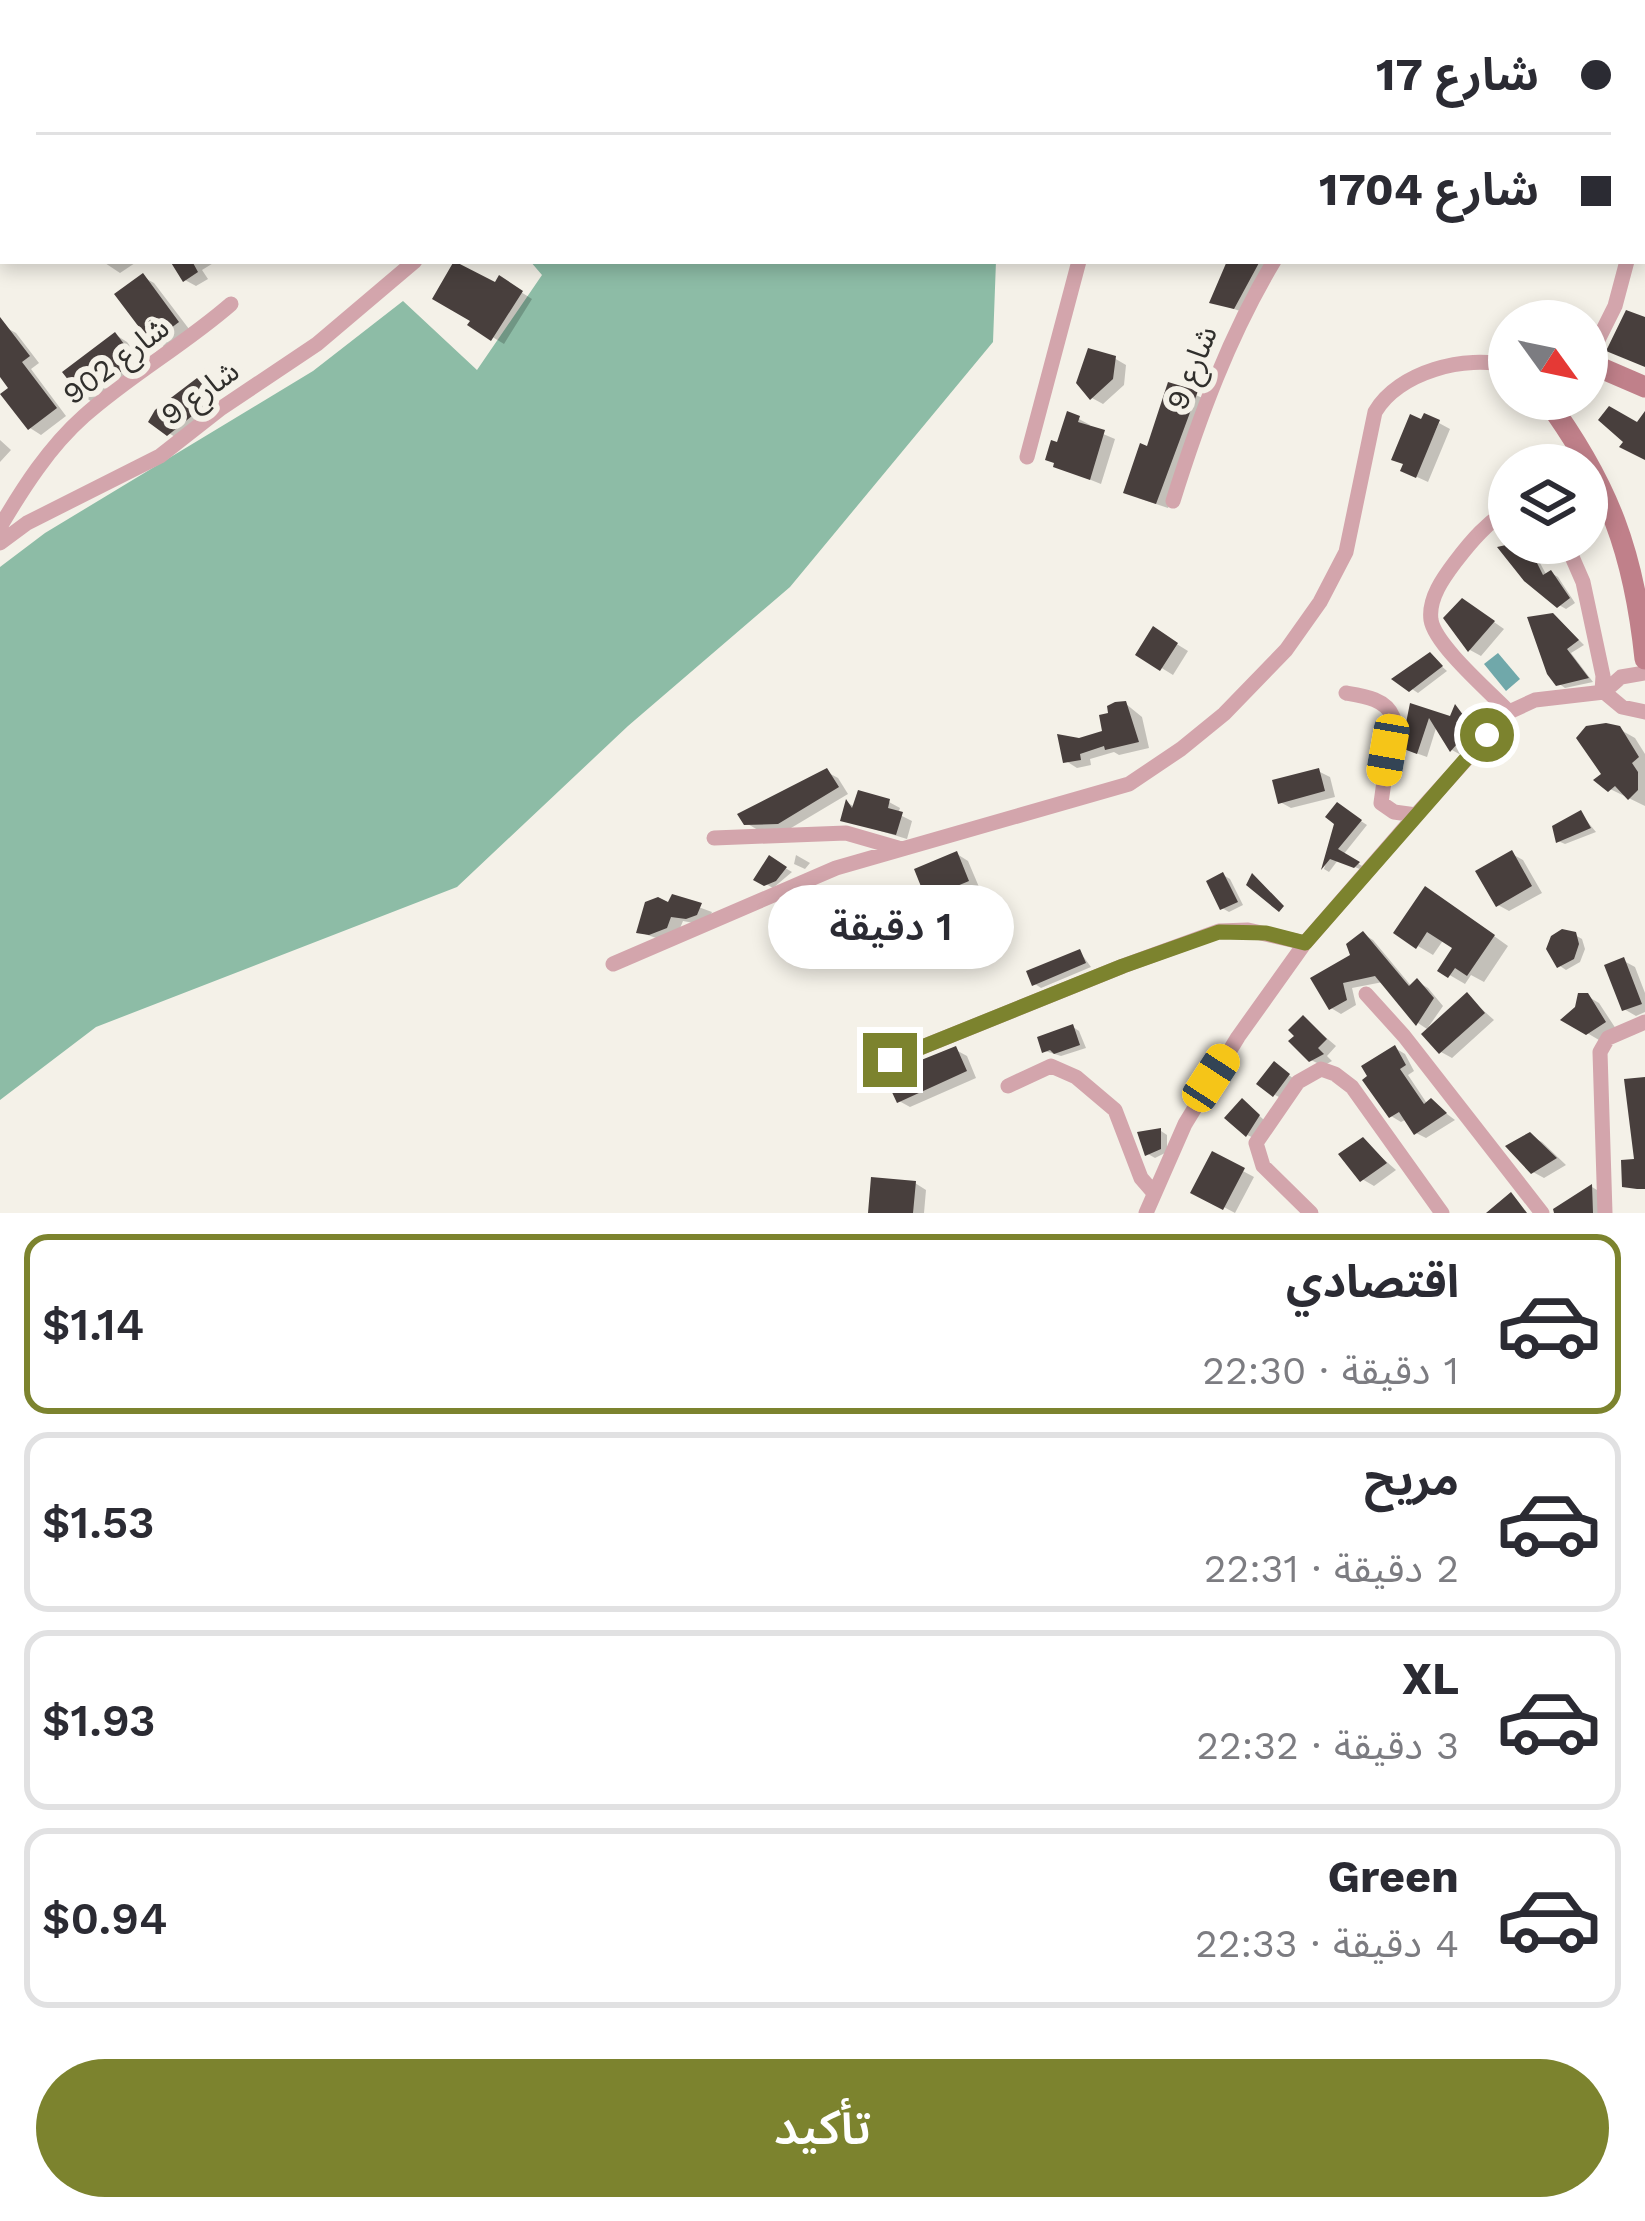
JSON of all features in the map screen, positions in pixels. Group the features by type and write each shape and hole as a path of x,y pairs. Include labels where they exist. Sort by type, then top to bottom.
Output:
{"street":[{"name":"شارع 9","path":"0,542 26,523 160,456 317,344 411,264"},
{"path":"1027,457 1078,264"},
{"name":"شارع 9","path":"1173,501 1215,380 1250,300 1272,264"},
{"path":"1608,320 1626,264"},
{"name":"شارع 902","path":"0,527 22,490 80,419 231,304"},
{"path":"614,964 836,868 1129,784 1181,749 1224,715 1286,650 1320,602 1346,552 1375,412 1382,398 1405,382 1439,369 1488,364"},
{"path":"1608,371 1645,387"},
{"path":"1560,420 1597,473 1612,508 1635,592 1645,659"},
{"path":"1488,524 1447,573 1431,615 1438,635 1509,712"},
{"path":"1575,564 1583,582 1603,692"},
{"path":"1146,1213 1211,1078 1305,943 1509,712 1535,700 1603,692 1622,677 1645,674"},
{"path":"1603,692 1622,707 1645,712"},
{"path":"1346,693 1377,700 1390,709 1393,717 1381,803 1394,812 1416,815"},
{"path":"714,838 846,833 901,849"},
{"path":"890,1060 1219,932 1266,933 1305,943"},
{"path":"1366,994 1542,1213"},
{"path":"1605,1213 1600,1052 1608,1038 1645,1022"},
{"path":"1007,1086 1051,1066 1076,1076 1114,1110 1142,1178 1154,1193"},
{"path":"1311,1213 1263,1166 1256,1144 1298,1082 1321,1069 1352,1087 1442,1213"}],"green space":[{"path":"533,264 996,264 993,342 790,587 628,726 457,887 96,1027 0,1100 0,567 45,533 313,371 403,301 477,370 542,275"}],"water":[{"path":"1498,653 1520,679 1506,691 1484,664"}],"building":[{"path":"172,264 194,264 198,272 183,282"},
{"path":"452,264 495,282 499,275 523,291 491,341 467,325 470,321 432,299"},
{"path":"1226,264 1258,264 1234,309 1209,303"},
{"path":"143,273 179,322 151,343 114,294"},
{"path":"1626,310 1645,317 1645,367 1608,352"},
{"path":"0,317 30,356 22,362 57,408 28,430 0,394 8,388 0,377"},
{"path":"115,332 136,360 84,400 62,372"},
{"path":"1088,348 1116,356 1113,379 1090,400 1076,383"},
{"path":"197,378 212,396 202,408 167,436 148,422 155,410"},
{"path":"1168,382 1198,391 1156,504 1123,493 1140,443 1147,446"},
{"path":"1608,407 1637,422 1645,411 1645,460 1619,447 1623,442 1598,420 1608,420"},
{"path":"1067,411 1080,416 1078,422 1105,430 1090,480 1045,460"},
{"path":"1424,413 1440,420 1416,478 1400,471 1403,464 1391,460 1410,414 1421,419"},
{"path":"1510,564 1538,564 1543,575 1551,570 1570,598 1557,608"},
{"path":"1462,598 1495,621 1468,652 1443,618"},
{"path":"1553,613 1579,640 1567,649 1589,678 1556,686 1547,674 1527,617"},
{"path":"1153,626 1178,643 1160,671 1135,655"},
{"path":"1430,652 1443,666 1409,692 1391,679"},
{"path":"1126,701 1139,742 1105,750 1104,746 1080,754 1081,760 1063,763 1057,734 1079,738 1102,731 1099,715 1108,713 1107,706"},
{"path":"1410,703 1450,716 1455,704 1472,727 1450,752 1429,718 1417,754 1401,748"},
{"path":"1586,726 1620,726 1639,757 1632,763 1638,772 1638,790 1628,800 1615,786 1608,792 1593,780 1601,774 1576,738"},
{"path":"827,768 839,787 778,824 744,825 737,814"},
{"path":"1319,768 1325,791 1278,804 1272,780"},
{"path":"858,790 890,799 888,808 903,812 896,835 840,821 846,799 852,808"},
{"path":"1337,802 1362,820 1338,849 1360,862 1354,868 1330,859 1321,870 1334,824 1325,817"},
{"path":"1581,810 1591,828 1556,843 1552,826"},
{"path":"1512,850 1532,886 1496,907 1475,871"},
{"path":"957,851 969,881 926,899 914,869"},
{"path":"769,855 787,867 776,881 764,886 753,880"},
{"path":"1223,872 1238,902 1220,910 1206,881"},
{"path":"1252,873 1284,906 1279,912 1246,885"},
{"path":"1425,886 1495,935 1467,976 1455,968 1448,978 1437,971 1452,948 1427,932 1416,949 1393,933"},
{"path":"672,894 702,903 697,915 671,917 667,928 649,935 636,933 645,902 658,897 668,902"},
{"path":"1562,929 1576,932 1579,944 1574,959 1557,968 1546,949 1551,936"},
{"path":"1363,931 1409,986 1417,978 1434,998 1416,1026 1375,976 1343,983 1347,1000 1329,1010 1310,978 1350,955 1346,944"},
{"path":"1080,949 1086,963 1032,986 1026,971"},
{"path":"1624,957 1642,1004 1622,1011 1604,965"},
{"path":"1467,992 1485,1013 1439,1054 1421,1034"},
{"path":"1578,993 1588,993 1606,1022 1586,1035 1560,1020 1575,1007"},
{"path":"1303,1015 1327,1039 1318,1048 1324,1054 1309,1062 1288,1041 1294,1036 1288,1030"},
{"path":"1073,1024 1080,1045 1042,1053 1037,1037"},
{"path":"1395,1045 1406,1065 1400,1069 1424,1104 1431,1098 1447,1113 1414,1135 1399,1112 1389,1118 1362,1080 1367,1076 1361,1066"},
{"path":"956,1046 967,1071 897,1103 884,1075"},
{"path":"1274,1061 1290,1074 1273,1097 1256,1084"},
{"path":"1645,1077 1645,1189 1622,1187 1621,1160 1634,1159 1624,1079"},
{"path":"1242,1098 1260,1115 1246,1137 1224,1118"},
{"path":"1161,1128 1161,1149 1145,1156 1137,1132"},
{"path":"1530,1132 1557,1158 1531,1174 1505,1146"},
{"path":"1363,1137 1387,1163 1360,1182 1338,1154"},
{"path":"1212,1151 1245,1168 1223,1210 1190,1193"},
{"path":"871,1177 916,1181 913,1213 868,1213"},
{"path":"1592,1184 1593,1213 1554,1213 1553,1209"},
{"path":"1511,1192 1527,1213 1486,1213"}],"route":[{"path":"890,1060 1186,941 1248,930 1305,943 1487,735"}]}
